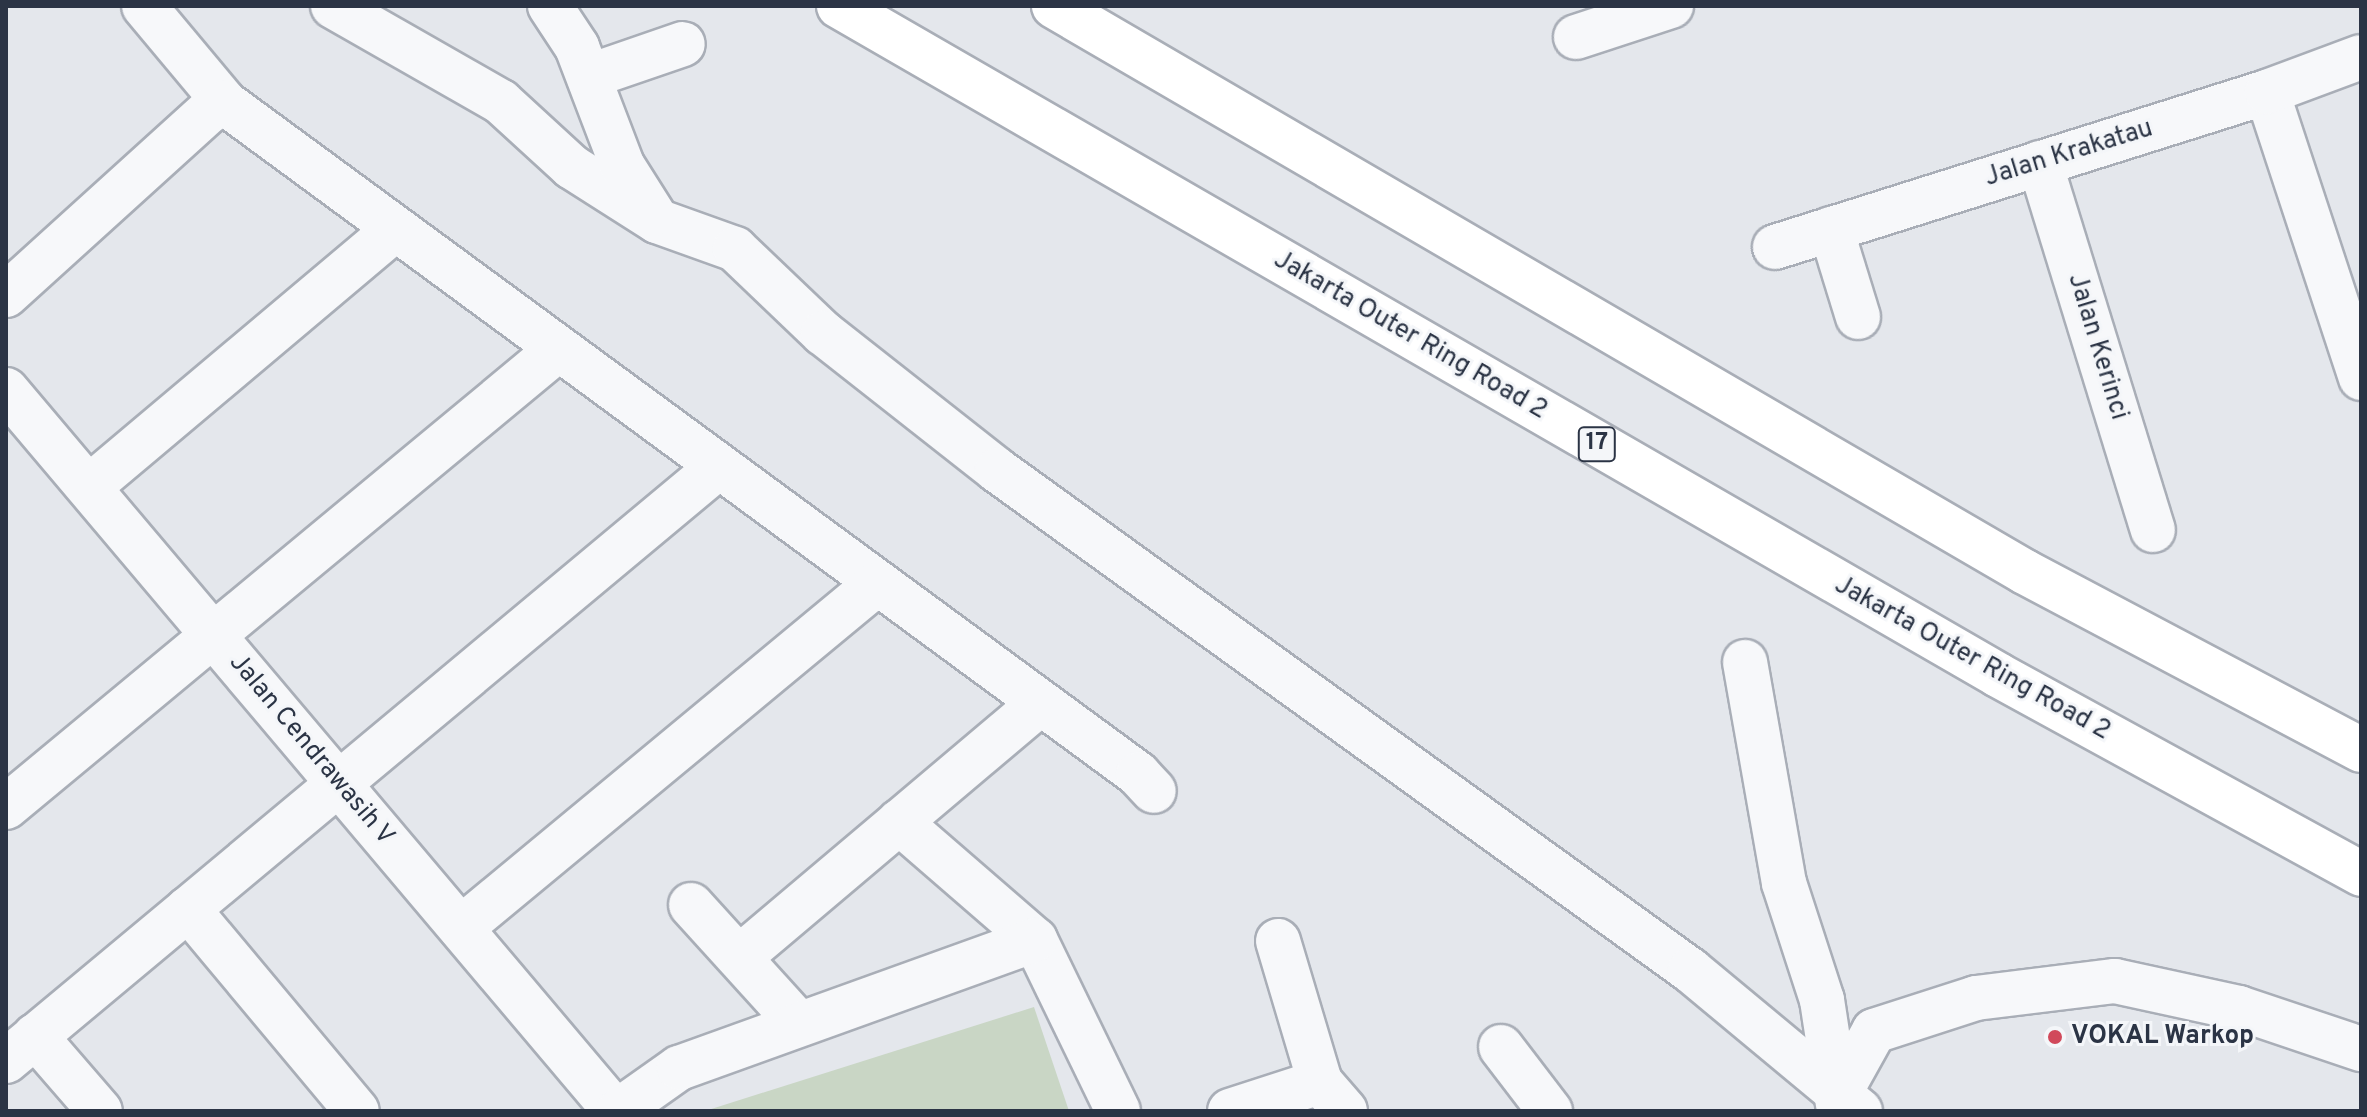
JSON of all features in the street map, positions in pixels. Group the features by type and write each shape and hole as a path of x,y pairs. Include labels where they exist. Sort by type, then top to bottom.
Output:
{"highway":[{"name":"Jakarta Outer Ring Road 2","path":"839,6 1984,667 2361,874"},
{"path":"1054,6 2025,572 2361,750"}],"street":[{"path":"144,6 225,103 556,351 1038,705 1138,774 1154,791"},
{"path":"333,6 501,102 572,167 657,221 735,249 823,333 997,470 1690,970 1845,1105"},
{"path":"550,6 590,76 622,165 657,221"},
{"path":"1576,37 1671,6"},
{"path":"590,76 683,44"},
{"name":"Jalan Krakatau","path":"1775,247 2267,92 2361,57"},
{"path":"2267,92 2361,378"},
{"path":"6,295 209,111 225,103"},
{"name":"Jalan Kerinci","path":"2040,163 2153,530"},
{"path":"1831,229 1858,317"},
{"path":"89,487 393,231"},
{"path":"6,807 556,351"},
{"name":"Jalan Cendrawasih V","path":"6,390 616,1111"},
{"path":"100,1111 21,1048 717,468"},
{"path":"461,928 875,585"},
{"path":"1745,662 1784,883 1822,1000 1845,1105"},
{"path":"741,956 1038,705"},
{"path":"899,822 1035,940 1118,1111"},
{"path":"691,905 741,956 797,1022"},
{"path":"188,909 357,1111"},
{"path":"616,1111 679,1068 797,1022 1035,940"},
{"path":"1230,1111 1333,1096 1278,941"},
{"path":"1845,1105 1874,1031 1976,998 2115,981 2239,1008 2361,1049"},
{"path":"1501,1047 1550,1111"}],"green space":[{"path":"1034,1007 1069,1111 705,1111"}],"place":[{"name":"VOKAL Warkop","path":"2055,1037"}]}
